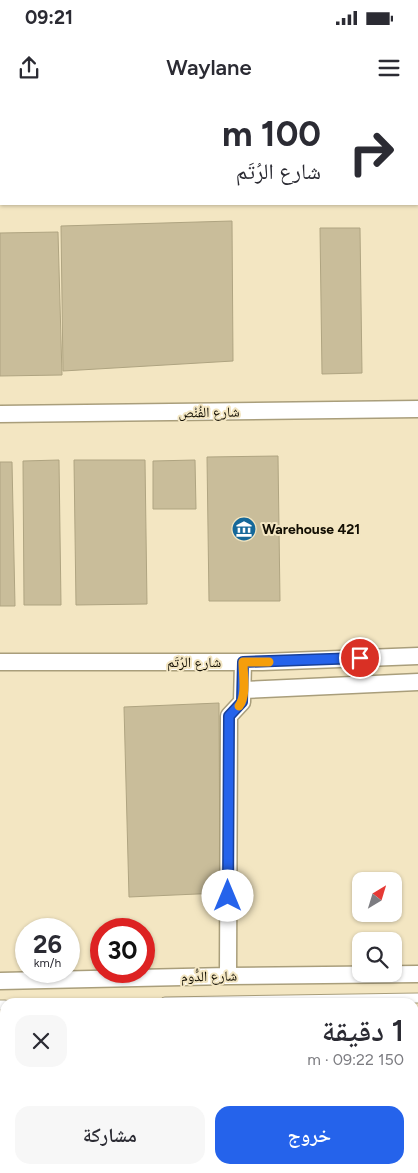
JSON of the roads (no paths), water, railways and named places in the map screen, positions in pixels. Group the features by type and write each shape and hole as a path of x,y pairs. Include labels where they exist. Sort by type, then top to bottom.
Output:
{"street":[{"name":"شارع الفُنْص","path":"0,414 418,409"},
{"name":"شارع الرُتَم","path":"0,662 243,662 418,656"},
{"path":"228,976 229,716 242,702 243,662"},
{"path":"243,690 418,682"},
{"name":"شارع الدُّوم","path":"0,981 418,974"}],"place":[{"name":"Warehouse 421","path":"244,529"}]}
